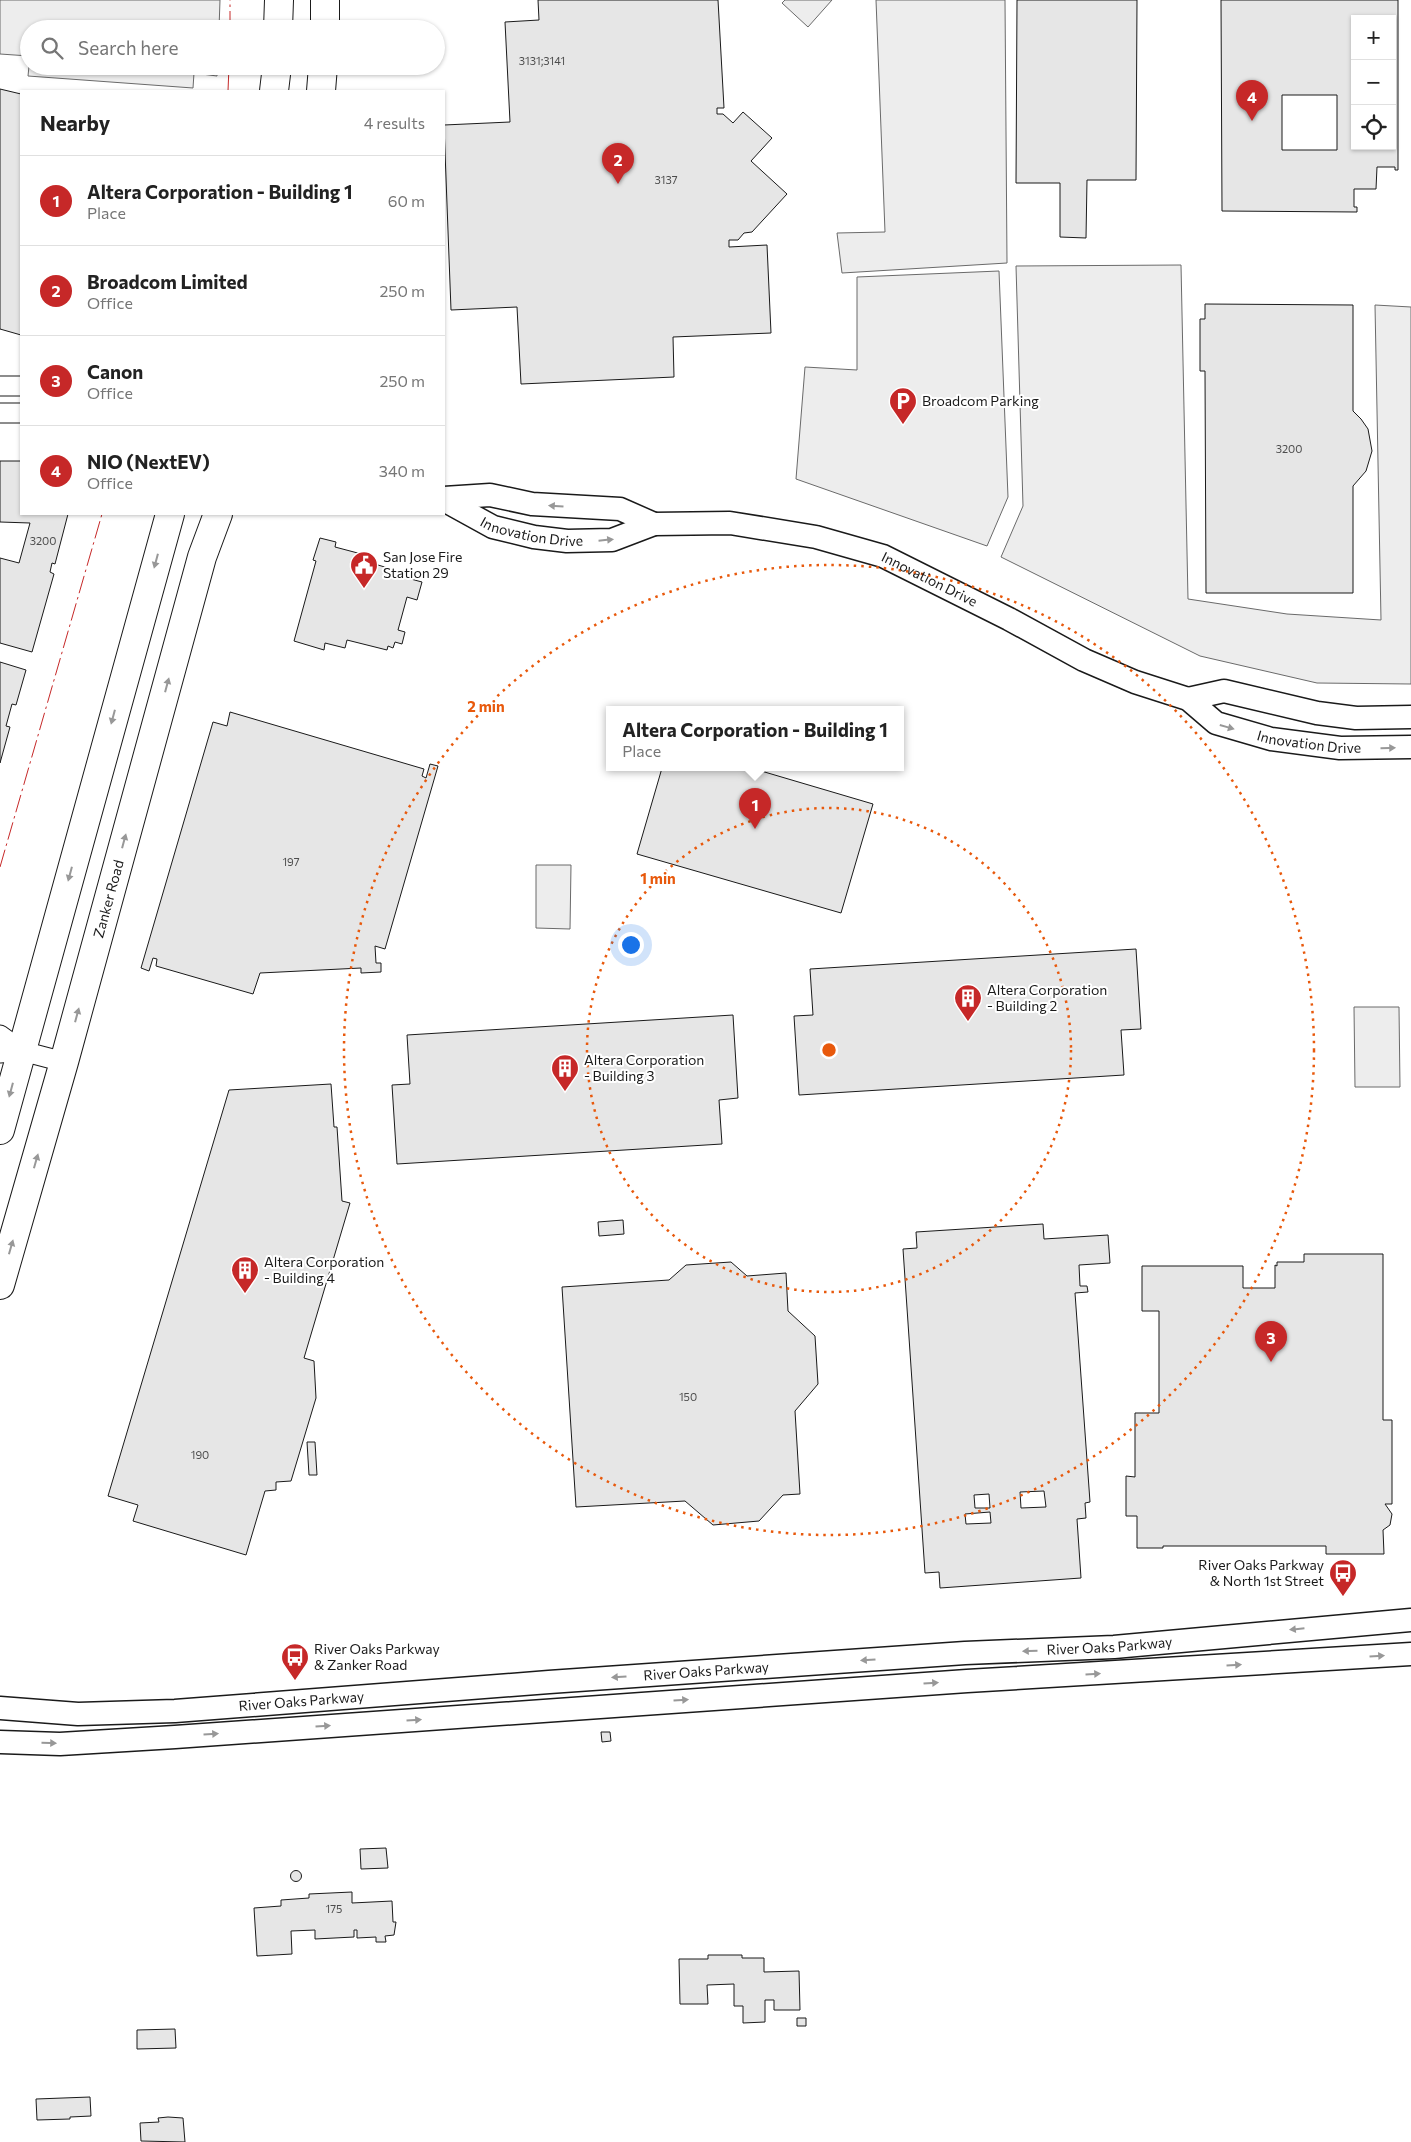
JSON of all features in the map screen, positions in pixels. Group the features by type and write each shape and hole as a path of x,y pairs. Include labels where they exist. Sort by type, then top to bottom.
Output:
{"main road":[{"path":"278,0 278,20"},
{"path":"325,0 325,20"},
{"path":"274,90 276,75"},
{"path":"321,90 322,75"},
{"path":"0,1130 11,1052 170,515"},
{"name":"Zanker Road","path":"0,1285 64,1062 202,557 218,515"}],"street":[{"path":"0,386 20,386"},
{"path":"0,413 20,413"},
{"name":"Innovation Drive","path":"445,499 490,495 532,504 620,509 654,524"},
{"name":"Innovation Drive","path":"445,500 493,527 534,537 568,542 612,540 654,524 730,524 816,537 882,556 1009,619 1084,660 1135,682 1188,699 1216,723 1270,739 1340,748 1411,747"},
{"name":"Innovation Drive","path":"1188,699 1224,690 1317,713 1356,718 1411,717"},
{"path":"0,1035 11,1052 64,1062"},
{"name":"River Oaks Parkway","path":"0,1708 78,1714 132,1713 955,1654 1114,1647 1411,1620"},
{"name":"River Oaks Parkway","path":"0,1742 60,1744 957,1681 1411,1654"},
{"path":"364,1696 366,1723"}],"shaded area":[{"path":"0,0 220,0 219,20 20,20 20,55 0,54"},
{"path":"785,0 832,0 808,27 782,3"},
{"path":"876,0 1005,0 1007,263 842,273 837,233 885,232"},
{"path":"28,75 194,75 193,88"},
{"path":"1181,265 1188,599 1287,614 1381,620 1375,305 1411,307 1411,684 1317,683 1200,656 1001,557 1023,506 1016,266"},
{"name":"Broadcom Parking","path":"999,271 1008,497 987,546 796,479 805,367 857,370 857,277"},
{"path":"536,865 571,865 570,929 536,928"},
{"path":"1354,1007 1399,1007 1400,1087 1355,1087"}],"building":[{"path":"538,0 718,0 724,108 717,108 717,114 723,114 733,123 743,112 772,138 751,161 787,194 752,232 744,233 738,240 729,240 729,247 767,245 771,333 673,337 674,377 521,384 517,307 451,310 445,125 510,122 505,22 539,20"},
{"path":"1017,0 1137,0 1136,180 1087,180 1086,238 1060,237 1060,183 1016,183"},
{"path":"1221,0 1398,0 1398,170 1395,170 1395,167 1377,167 1376,189 1354,189 1354,207 1357,207 1357,212 1222,211","holes":["1282,95 1337,95 1337,150 1282,150"]},
{"path":"0,89 20,94 20,335 0,329"},
{"path":"1205,304 1353,305 1353,411 1368,429 1372,451 1366,471 1353,486 1353,593 1206,593 1205,371 1200,371 1200,319 1205,319"},
{"path":"0,461 20,461 20,515 68,515 55,564 52,563 50,572 54,574 32,652 0,643 0,558 19,563 30,523 0,522"},
{"name":"San Jose Fire Station 29","path":"320,538 336,542 335,547 369,556 368,562 408,574 407,578 422,582 417,600 407,597 398,630 405,632 402,644 395,642 393,648 388,646 387,650 347,640 345,648 325,643 324,650 294,641 316,561 313,560"},
{"path":"0,662 26,670 16,705 12,704 6,726 10,727 0,763"},
{"path":"230,712 424,769 422,776 426,778 430,764 438,766 385,949 375,946 376,963 381,963 381,972 361,973 361,968 260,973 253,994 156,966 157,959 153,958 149,971 141,968 213,722 227,726"},
{"path":"661,771 761,771 873,804 841,913 637,854"},
{"name":"Altera Corporation - Building 2","path":"1136,949 1141,1029 1121,1030 1124,1075 799,1095 794,1016 813,1015 810,969"},
{"name":"Altera Corporation - Building 3","path":"733,1015 738,1098 719,1100 722,1144 397,1164 392,1085 410,1084 407,1035"},
{"name":"Altera Corporation - Building 4","path":"331,1084 334,1127 337,1127 342,1201 350,1203 304,1358 314,1361 316,1398 291,1481 276,1482 276,1490 265,1491 246,1555 133,1521 138,1505 108,1496 229,1090"},
{"path":"623,1220 624,1234 599,1236 598,1222"},
{"path":"1043,1224 1044,1239 1108,1235 1110,1263 1079,1265 1080,1286 1087,1286 1088,1292 1075,1293 1090,1502 1085,1503 1086,1518 1077,1519 1081,1578 940,1588 939,1572 925,1573 903,1249 917,1248 916,1232","holes":["1044,1491 1046,1507 1021,1508 1020,1492","989,1494 990,1508 975,1508 974,1495","990,1512 991,1523 966,1524 965,1514"]},
{"path":"1304,1254 1383,1254 1383,1420 1392,1420 1392,1504 1385,1504 1392,1514 1390,1525 1383,1530 1384,1554 1326,1554 1326,1546 1163,1546 1163,1548 1137,1548 1137,1516 1126,1516 1126,1476 1135,1477 1135,1413 1159,1413 1159,1311 1142,1311 1142,1266 1243,1266 1243,1288 1275,1288 1275,1265 1277,1266 1277,1262 1304,1262"},
{"path":"731,1262 747,1276 786,1273 788,1311 815,1336 818,1384 795,1411 800,1494 783,1495 759,1521 713,1525 685,1501 576,1507 562,1287 669,1280 686,1265"},
{"path":"307,1442 315,1442 317,1475 309,1475"},
{"path":"601,1732 610,1732 611,1741 602,1742"},
{"path":"386,1848 388,1868 361,1869 360,1849"},
{"path":"294,1871 298,1871 301,1876 300,1880 294,1881 291,1878 291,1874"},
{"path":"352,1892 352,1903 392,1901 393,1922 396,1922 394,1935 385,1936 386,1942 376,1942 376,1937 357,1938 357,1930 354,1930 354,1937 315,1939 315,1930 291,1931 292,1954 257,1956 254,1908 281,1906 281,1900 309,1898 309,1894"},
{"path":"708,1955 742,1955 742,1958 764,1958 764,1972 799,1971 800,2010 774,2010 774,2000 765,2000 765,2022 743,2023 743,2006 734,2006 734,1984 707,1985 708,2004 680,2004 679,1959 708,1959"},
{"path":"797,2018 806,2018 806,2026 797,2026"},
{"path":"175,2029 176,2048 137,2049 137,2030"},
{"path":"90,2097 91,2116 37,2120 36,2099"},
{"path":"158,2118 183,2118 185,2142 141,2141 140,2123 159,2122"}],"power":[{"path":"230,0 230,20"},
{"path":"228,90 229,75"},
{"path":"0,867 102,515"}],"place":[{"name":"NIO (NextEV)","path":"1252,121"},
{"name":"Broadcom Limited","path":"618,184"},
{"name":"Broadcom Parking","path":"903,425"},
{"name":"San Jose Fire Station 29","path":"364,589"},
{"name":"Altera Corporation - Building 1","path":"755,829"},
{"name":"Altera Corporation - Building 2","path":"968,1022"},
{"name":"Altera Corporation - Building 3","path":"565,1092"},
{"name":"Altera Corporation - Building 4","path":"245,1294"},
{"name":"Canon","path":"1271,1362"},
{"name":"River Oaks Parkway & North 1st Street","path":"1343,1597"},
{"name":"River Oaks Parkway & Zanker Road","path":"295,1681"}]}
